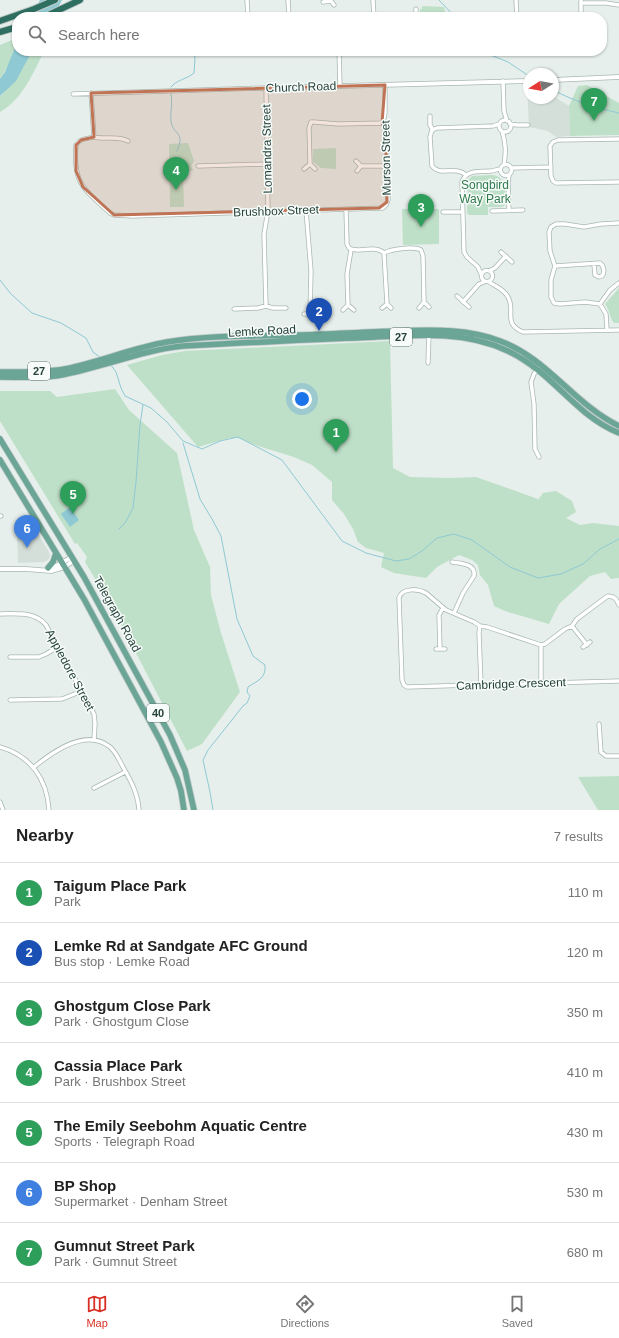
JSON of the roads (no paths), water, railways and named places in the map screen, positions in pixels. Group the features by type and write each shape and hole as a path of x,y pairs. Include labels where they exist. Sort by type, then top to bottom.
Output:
{"highway":[{"path":"26,12 55,0"},
{"path":"56,12 80,0"},
{"path":"0,21 12,17"},
{"path":"0,32 12,28"}],"main road":[{"name":"Lemke Road","path":"0,372 52,371 80,368 122,356 183,346 429,333 483,342 506,350 539,366 585,404 609,421 619,426"},
{"name":"Lemke Road","path":"539,366 586,413 619,434"},
{"name":"Lemke Road","path":"0,377 52,376 69,374 80,368"},
{"name":"Telegraph Road","path":"0,439 73,558 175,745 185,770 194,810"},
{"name":"Telegraph Road","path":"0,460 84,599 168,754 180,785 184,810"},
{"path":"48,568 56,553"}],"street":[{"path":"247,0 248,12"},
{"path":"288,0 289,12"},
{"path":"323,2 331,0 334,6"},
{"path":"373,0 374,12"},
{"path":"516,0 517,12"},
{"path":"581,2 619,5"},
{"path":"339,56 340,86"},
{"path":"559,80 619,77"},
{"name":"Church Road","path":"73,94 523,81"},
{"path":"501,171 506,158 505,140 501,126 504,111 503,82"},
{"name":"Murson Street","path":"384,85 386,113 383,123 386,132 388,200 385,206"},
{"name":"Lomandra Street","path":"266,88 268,211 264,234 266,306"},
{"path":"91,94 94,137 102,139 124,138 128,141"},
{"path":"504,111 509,124 505,140"},
{"path":"430,116 430,125 433,130"},
{"path":"315,169 310,164 308,128 311,122 338,124 383,123"},
{"path":"466,175 459,170 438,171 432,166 430,137 433,130 437,128 501,126 509,124 528,125"},
{"path":"501,126 507,131"},
{"name":"Brushbox Street","path":"94,137 78,141 76,145 76,171 78,179 83,187 114,215 132,216 379,208 385,206"},
{"path":"619,139 554,141 550,146 552,178 554,182 619,182"},
{"path":"506,158 511,168"},
{"path":"356,161 361,166 387,166"},
{"path":"198,166 267,164"},
{"path":"304,169 310,164"},
{"path":"504,165 517,169 551,167"},
{"path":"357,171 361,166"},
{"path":"509,210 507,176 511,168"},
{"path":"507,176 501,171 472,172 466,175 462,182 465,254 478,268 484,279 496,285 509,298 510,320 515,328 525,332 619,330"},
{"path":"343,310 348,305 347,274 351,250 347,244 346,209"},
{"path":"306,210 311,268 310,314"},
{"path":"492,211 523,210"},
{"path":"443,212 463,212"},
{"path":"555,266 552,261 550,247 549,230 552,226 556,224 565,224 587,227 601,224 619,223"},
{"path":"351,250 378,250 384,253 394,249 417,248 421,250 423,256 424,302 419,308"},
{"path":"501,252 512,262"},
{"path":"384,253 387,304 391,308"},
{"path":"484,279 492,276 495,268 506,256"},
{"path":"555,266 594,264"},
{"path":"555,266 550,283 553,302 558,304 585,302 600,304"},
{"path":"478,268 487,271 492,276 496,285"},
{"path":"463,302 484,279 487,271 495,268"},
{"path":"600,304 610,290 619,283"},
{"path":"457,296 469,307"},
{"path":"424,302 429,307"},
{"path":"382,308 387,304"},
{"path":"600,304 606,314 607,330"},
{"path":"348,305 354,310"},
{"path":"234,309 258,308 266,306 273,308 286,308"},
{"path":"304,314 319,314"},
{"path":"428,363 429,333"},
{"path":"539,366 533,376 531,384 534,404 535,449 539,457"},
{"path":"40,569 51,571 73,558"},
{"path":"452,562 463,563 471,566 475,572 474,576 460,597 454,613"},
{"path":"0,569 40,569 63,565"},
{"name":"Cambridge Crescent","path":"541,645 480,626 443,608 423,591 407,591 400,594 402,686 533,684 541,682 550,683 619,680"},
{"path":"541,682 541,645 545,644 572,626 577,619 606,597 611,596 618,599 619,605"},
{"path":"440,649 439,616 443,608"},
{"name":"Appledore Street","path":"0,614 25,614 40,619 46,625 82,690 95,717 94,740"},
{"path":"480,626 480,684"},
{"path":"572,626 587,645"},
{"path":"10,657 39,657 58,648"},
{"path":"10,700 59,700 65,699 82,690"},
{"path":"599,724 601,752 606,756 619,756"},
{"path":"33,768 64,746 80,741 94,740 105,744 113,750 126,772 136,793 139,810"},
{"path":"0,747 18,754 40,776 45,787 49,810"},
{"path":"94,788 126,772"},
{"path":"0,802 3,810"}],"water":[{"path":"40,0 62,0 56,12 33,12"},
{"path":"12,55 29,56 16,81 0,96 0,79 5,72"},
{"path":"70,507 79,520 70,527 61,514"}],"waterway":[{"path":"439,0 450,12"},
{"path":"171,87 194,73 194,56"},
{"path":"493,56 508,62 523,72"},
{"path":"559,93 585,104 619,113"},
{"path":"171,94 172,126 180,137 177,151"},
{"path":"0,280 11,294 32,313 61,323 86,338 93,352 101,358"},
{"path":"110,364 116,372 125,396 151,408 167,422 183,441 202,449 220,441 238,437 282,460 342,541 366,553 396,561 409,559 422,551 437,538 454,534 472,540 510,567 538,578 561,574 583,564 600,549 619,539"},
{"path":"119,529 125,523 133,508 143,405"},
{"path":"183,443 200,499 221,536 237,619 253,656 265,665 263,676 248,687 247,692 250,696 247,703 208,750 203,760 213,810"}],"place":[{"name":"Gumnut Street Park","path":"594,121"},
{"name":"Cassia Place Park","path":"176,190"},
{"name":"Ghostgum Close Park","path":"421,227"},
{"name":"Lemke Rd at Sandgate AFC Ground","path":"319,331"},
{"name":"Taigum Place Park","path":"336,452"},
{"name":"The Emily Seebohm Aquatic Centre","path":"73,514"},
{"name":"BP Shop","path":"27,548"}],"park label":[{"name":"Songbird Way Park","path":"485,192"}]}
